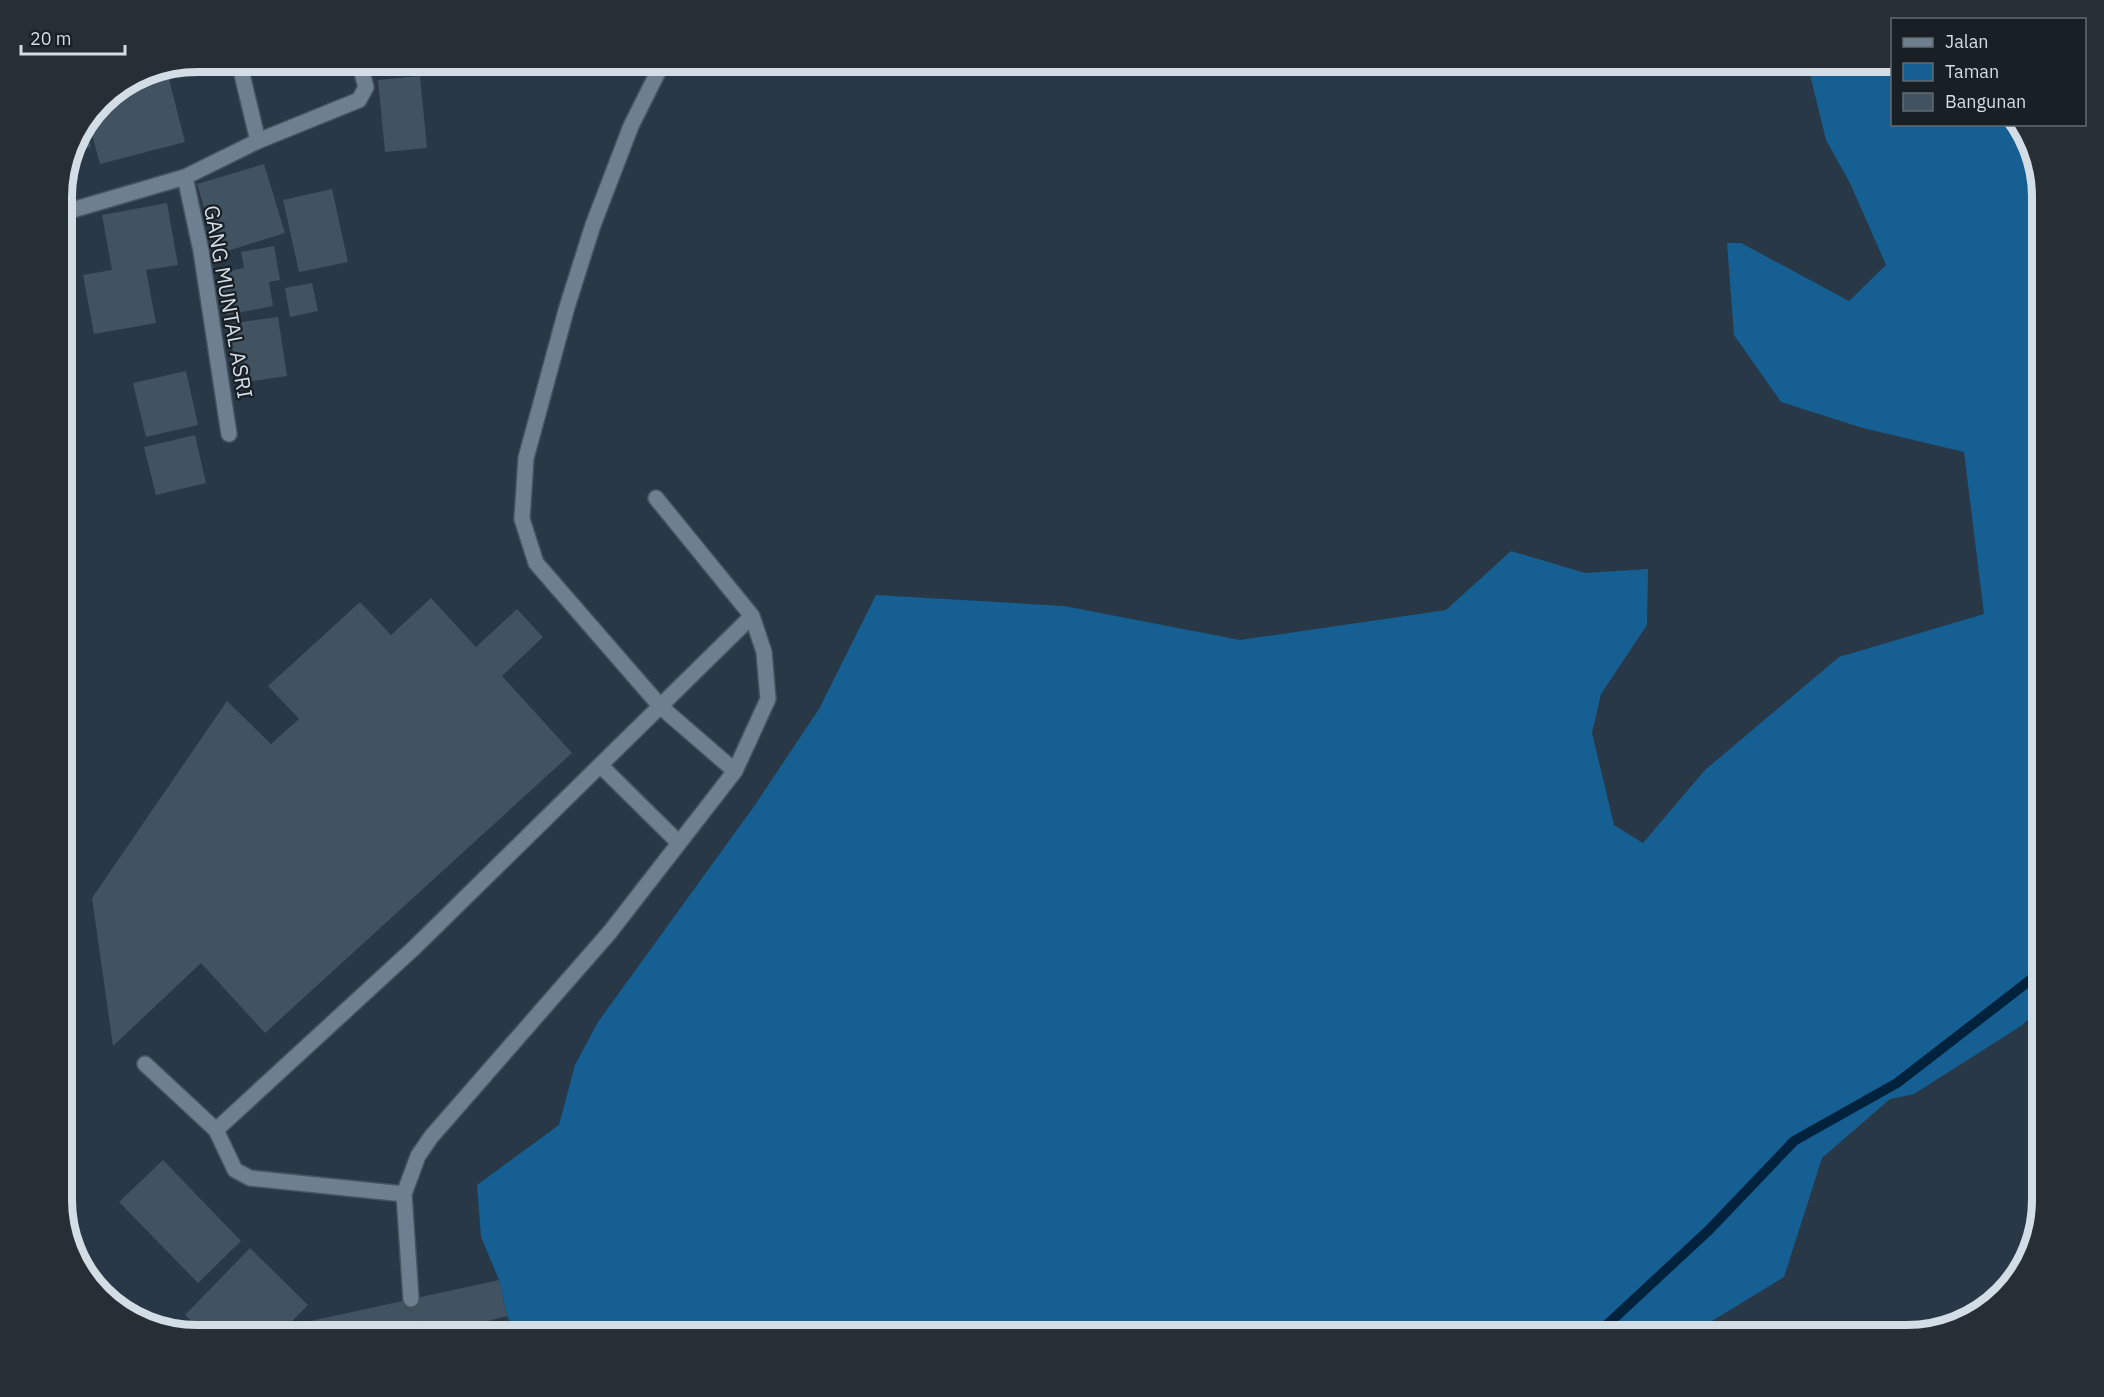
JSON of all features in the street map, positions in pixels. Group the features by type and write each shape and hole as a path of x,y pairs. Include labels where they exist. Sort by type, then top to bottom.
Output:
{"street":[{"path":"241,72 258,141"},
{"path":"72,210 185,177 258,141 359,100 366,87 362,72"},
{"path":"658,72 631,126 593,225 567,307 526,458 522,519 536,563 661,707 735,771"},
{"name":"GANG MUNTAL ASRI","path":"185,177 201,251 229,434"},
{"path":"411,1299 404,1194 418,1156 431,1137 610,933 735,771 768,699 764,652 752,616 656,498"},
{"path":"216,1130 415,947 752,616"},
{"path":"600,765 678,842"},
{"path":"145,1064 216,1130 235,1170 250,1178 404,1194"}],"green space":[{"path":"1809,72 1891,72 1891,126 2009,126 2028,165 2032,197 2032,1016 2021,1026 1914,1094 1890,1099 1822,1158 1784,1277 1705,1325 981,1325 975,1323 945,1325 512,1325 507,1316 499,1280 481,1237 477,1185 559,1125 575,1065 598,1022 755,805 819,709 876,595 1064,606 1240,640 1446,610 1511,551 1585,573 1648,569 1647,625 1601,694 1592,733 1614,825 1643,843 1705,770 1839,657 1984,614 1964,452 1863,428 1781,402 1734,335 1727,243 1741,243 1849,301 1886,265 1850,183 1826,140"}],"building":[{"path":"420,76 427,148 385,152 378,80"},
{"path":"169,79 185,142 100,164 91,132 109,109 121,98 140,86"},
{"path":"89,136 91,147 82,149"},
{"path":"264,164 285,233 218,254 197,184"},
{"path":"332,189 348,262 299,272 283,200"},
{"path":"167,203 178,265 146,270 156,323 94,334 83,275 112,270 102,215"},
{"path":"274,246 280,280 269,282 273,306 227,315 219,273 244,268 241,252"},
{"path":"312,283 318,311 290,317 285,288"},
{"path":"278,317 287,376 238,383 228,324"},
{"path":"186,371 198,425 146,437 133,383"},
{"path":"195,435 206,483 156,495 144,447"},
{"path":"431,598 476,647 517,609 543,637 502,676 572,753 265,1033 201,963 113,1046 92,898 227,701 271,744 299,719 268,686 360,602 391,635"},
{"path":"163,1160 241,1241 198,1283 119,1202"},
{"path":"250,1248 308,1305 288,1325 195,1325 185,1315"},
{"path":"499,1280 507,1316 473,1325 307,1325 306,1322"}],"waterway":[{"path":"1607,1325 1709,1230 1794,1141 1897,1083 2032,979"}],"tunnel":[{"path":"411,1299 415,1325"}]}
